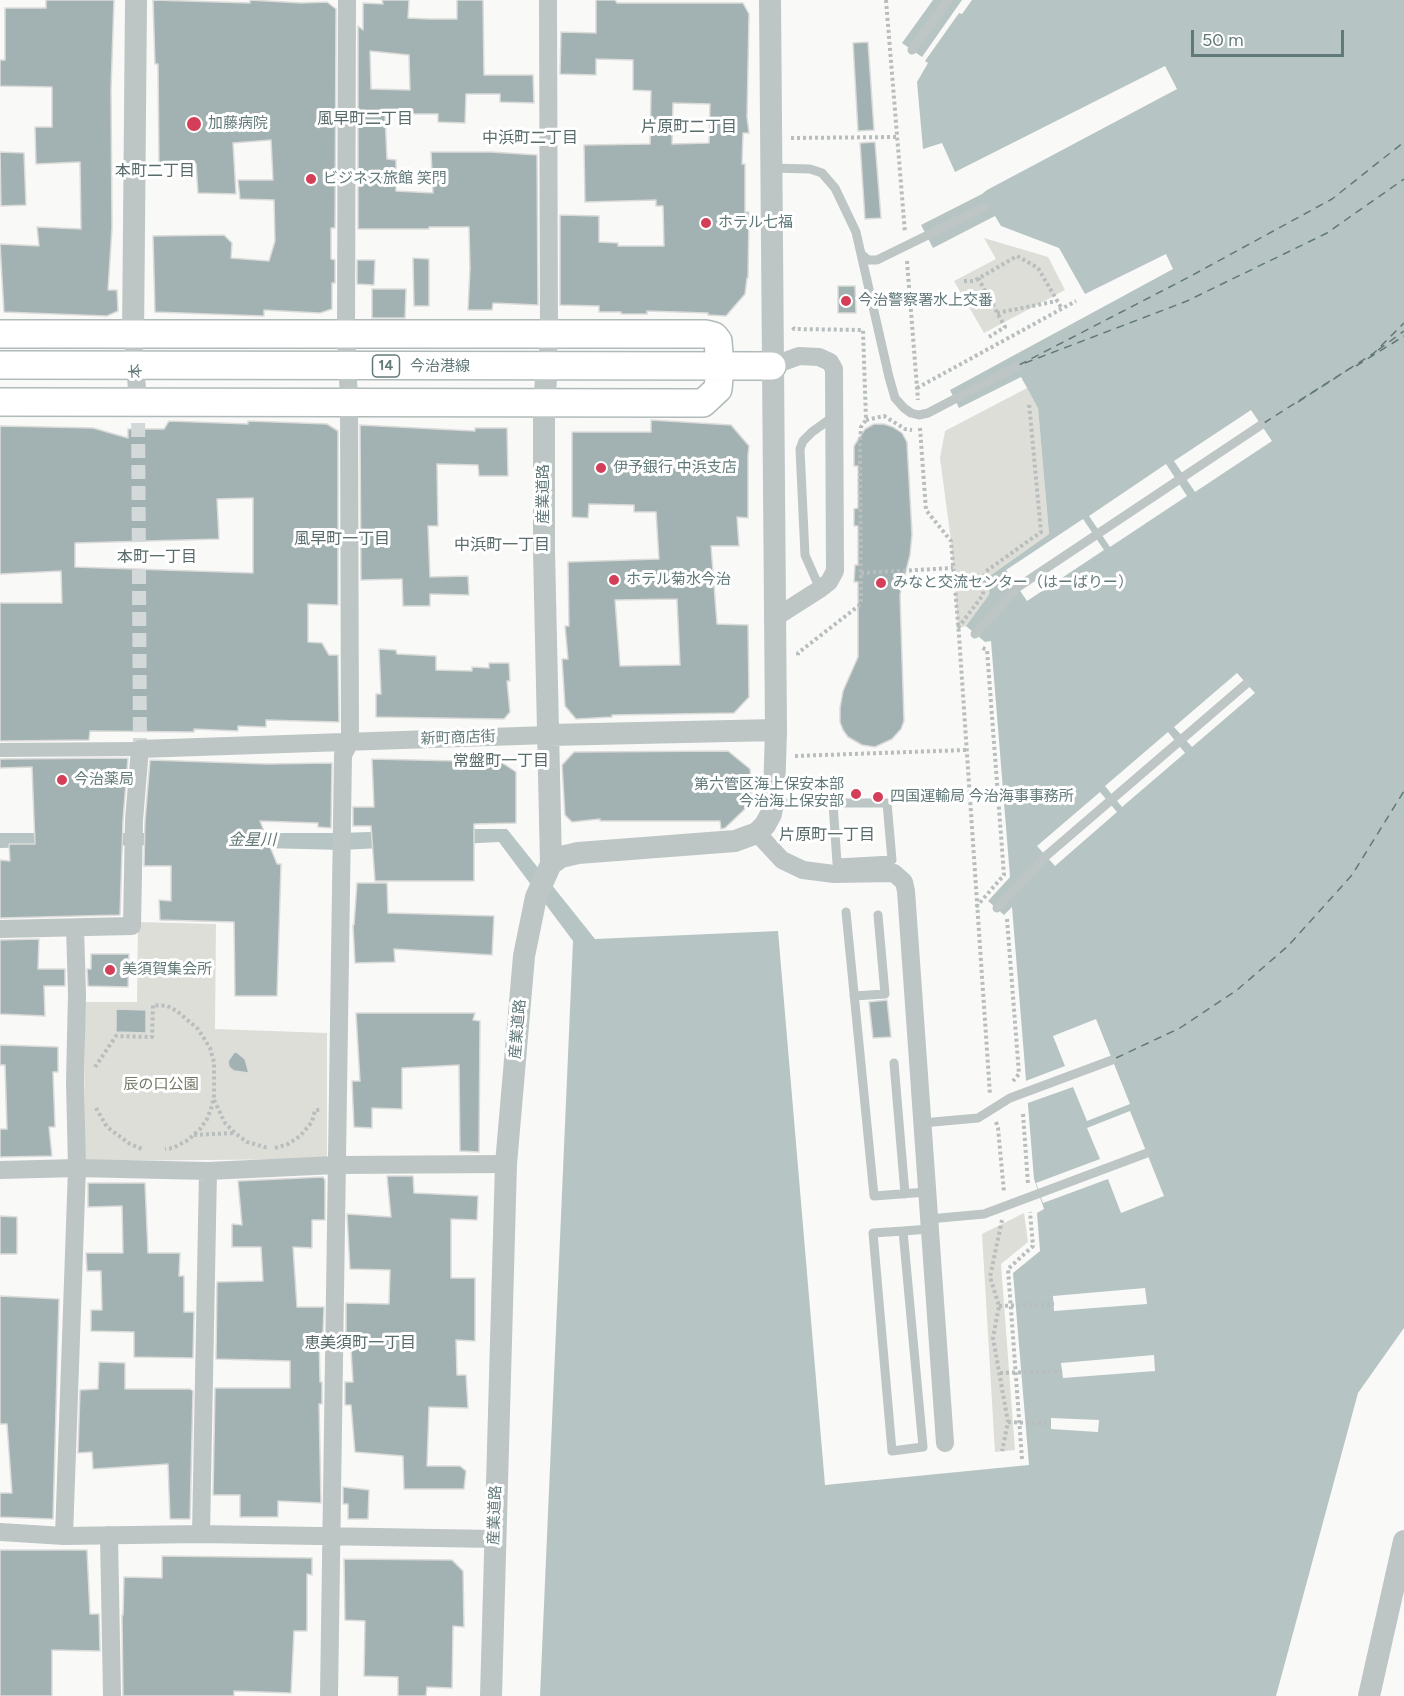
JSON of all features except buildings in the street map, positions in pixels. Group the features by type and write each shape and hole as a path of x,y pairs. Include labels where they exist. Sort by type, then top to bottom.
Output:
{"main road":[{"path":"0,334 134,346 346,334 706,334 714,336 718,341 720,367 718,389 703,402 544,404 0,402"},
{"name":"今治港線","path":"0,365 134,346 348,366 772,366"}],"street":[{"path":"134,346 136,0"},
{"path":"329,1696 336,1164 344,823 343,755 350,742 350,402 346,334 347,0"},
{"path":"547,367 549,334 548,0"},
{"path":"551,864 561,857 579,853 721,843 748,837 765,825 771,814 776,730 773,619 770,0"},
{"name":"本","path":"134,346 138,402"},
{"path":"772,366 799,356 819,357 830,362 834,369 835,570 829,582 773,619"},
{"name":"産業道路","path":"491,1696 506,1164 524,956 536,897 551,864 544,551 544,404 547,367"},
{"name":"新町商店街","path":"140,749 548,735 776,730"},
{"path":"0,750 140,749 134,820 132,926 0,929"},
{"path":"757,832 782,860 803,870 834,873 894,873 904,882 945,1443"},
{"path":"64,1536 82,1082 75,928"},
{"path":"0,1170 77,1168 208,1171 336,1164 506,1164"},
{"path":"201,1534 208,1171"},
{"path":"0,1533 64,1536 201,1534 494,1539"},
{"path":"109,1535 112,1696"},
{"path":"1369,1696 1404,1541"}],"lane":[{"path":"912,50 948,0"},
{"path":"771,168 810,169 822,173 835,188 856,232 895,398 910,413 919,415 928,413 1016,367"},
{"path":"861,254 868,260 877,260 983,208"},
{"path":"820,589 805,555 800,449 803,441 812,432 833,417"},
{"path":"972,637 1018,587 1261,425"},
{"path":"997,908 1046,856 1246,684"},
{"path":"773,803 833,803 887,803 892,860 837,862 833,803"},
{"path":"846,912 874,1196 927,1192"},
{"path":"854,996 885,994 878,915"},
{"path":"922,1123 978,1118 1010,1098 1112,1060"},
{"path":"894,1063 905,1194"},
{"path":"903,1231 923,1447 892,1451 873,1233 903,1231 984,1214 1147,1153"}],"path":[{"path":"886,0 926,510 951,541 991,1111 998,1128 1005,1206 990,1277 999,1306 993,1338 1008,1422 1002,1451"},
{"path":"788,138 897,137"},
{"path":"964,281 974,280 1017,256 1038,268 1062,309"},
{"path":"978,278 1005,327 989,337"},
{"path":"997,313 1057,301"},
{"path":"917,388 1076,301"},
{"path":"958,627 983,595 985,572 1041,532 1029,403"},
{"path":"866,420 884,416 905,429 920,431"},
{"path":"861,573 953,568"},
{"path":"959,635 972,637"},
{"path":"976,907 1004,875 987,650 978,645"},
{"path":"792,756 966,750"},
{"path":"1006,1088 1019,1074 1008,919"},
{"path":"147,1150 130,1144 107,1127 82,1082 117,1036 152,1037 153,1005 167,1005 198,1029 210,1048 214,1062 213,1100 207,1119 193,1136 173,1148 163,1149"},
{"path":"213,1100 225,1123 235,1133 247,1142 273,1149 288,1144 300,1136 312,1122 315,1110 327,1110"},
{"path":"1023,1114 1028,1184"},
{"path":"193,1136 235,1133"},
{"path":"1022,1459 1015,1372 1013,1306 1008,1269 1033,1246 1030,1211"},
{"path":"999,1306 1054,1304"},
{"path":"1000,1373 1062,1371"},
{"path":"1008,1422 1051,1424"}],"green space":[{"path":"984,238 1048,257 1065,290 984,333 954,281 996,259"},
{"path":"1027,388 1038,407 1049,534 991,575 990,595 966,626 958,628 951,541 940,458 945,431"},
{"name":"辰の口公園","path":"138,922 216,924 215,1029 327,1033 327,1159 84,1161 85,1002 137,1002"},
{"path":"1024,1213 1028,1242 1001,1264 1015,1450 995,1452 982,1234"}],"water":[{"path":"933,0 962,0 922,57 902,43"},
{"name":"金星川","path":"972,0 1404,0 1404,1328 1358,1393 1276,1696 540,1696 573,941 499,842 342,850 148,845 0,848 0,833 340,833 507,829 595,939 778,931 825,1485 1029,1465 1013,1273 1040,1251 1037,1213 1044,1209 1034,1179 1012,907 1004,915 988,901 1010,877 991,641 985,642 966,626 989,595 991,575 1049,534 1038,408 1021,377 959,408 950,390 1173,269 1166,254 1085,294 1059,248 1001,226 995,216 933,248 921,225 1177,89 1165,66 955,172 942,143 923,149 917,82 928,63 925,61 959,13 962,14"}],"pier":[{"path":"1251,410 1272,441 1195,492 1174,461"},
{"path":"1166,464 1187,496 1110,547 1089,516"},
{"path":"1083,519 1104,550 1027,601 1006,570"},
{"path":"1237,673 1255,693 1192,747 1174,727"},
{"path":"1168,732 1185,753 1122,807 1105,786"},
{"path":"1100,792 1117,812 1055,866 1037,846"},
{"path":"1096,1019 1130,1104 1087,1121 1073,1087 1025,1104 1023,1082 1065,1066 1053,1036"},
{"path":"1130,1111 1164,1196 1121,1213 1108,1179 1043,1203 1036,1183 1100,1159 1087,1128"},
{"path":"1145,1288 1147,1304 1054,1311 1053,1296"},
{"path":"1154,1355 1155,1371 1063,1378 1061,1363"},
{"path":"1051,1418 1099,1420 1098,1432 1051,1429"}],"ferry route":[{"path":"1019,365 1189,277 1332,199 1404,142"},
{"path":"1025,363 1187,301 1327,233 1404,179"},
{"path":"1264,423 1374,353 1404,323"},
{"path":"1378,350 1404,331"},
{"path":"1356,366 1404,336"},
{"path":"1298,402 1354,366"},
{"path":"1116,1058 1180,1028 1237,990 1288,946 1352,875 1404,791"}],"tunnel":[{"path":"138,402 140,749"}],"place":[{"name":"加藤病院","path":"194,124"},
{"name":"ビジネス旅館 笑門","path":"311,179"},
{"name":"ホテル七福","path":"706,223"},
{"name":"今治警察署水上交番","path":"846,301"},
{"name":"伊予銀行 中浜支店","path":"601,468"},
{"name":"ホテル菊水今治","path":"614,580"},
{"name":"みなと交流センター（はーばりー）","path":"881,583"},
{"name":"今治薬局","path":"62,780"},
{"name":"第六管区海上保安本部 今治海上保安部","path":"856,794"},
{"name":"四国運輸局 今治海事事務所","path":"878,797"},
{"name":"美須賀集会所","path":"110,970"}],"district":[{"name":"風早町二丁目","path":"365,119"},
{"name":"片原町二丁目","path":"689,127"},
{"name":"中浜町二丁目","path":"530,138"},
{"name":"本町二丁目","path":"155,171"},
{"name":"風早町一丁目","path":"342,539"},
{"name":"中浜町一丁目","path":"502,545"},
{"name":"本町一丁目","path":"157,557"},
{"name":"常盤町一丁目","path":"501,761"},
{"name":"片原町一丁目","path":"827,835"},
{"name":"恵美須町一丁目","path":"360,1343"}]}
